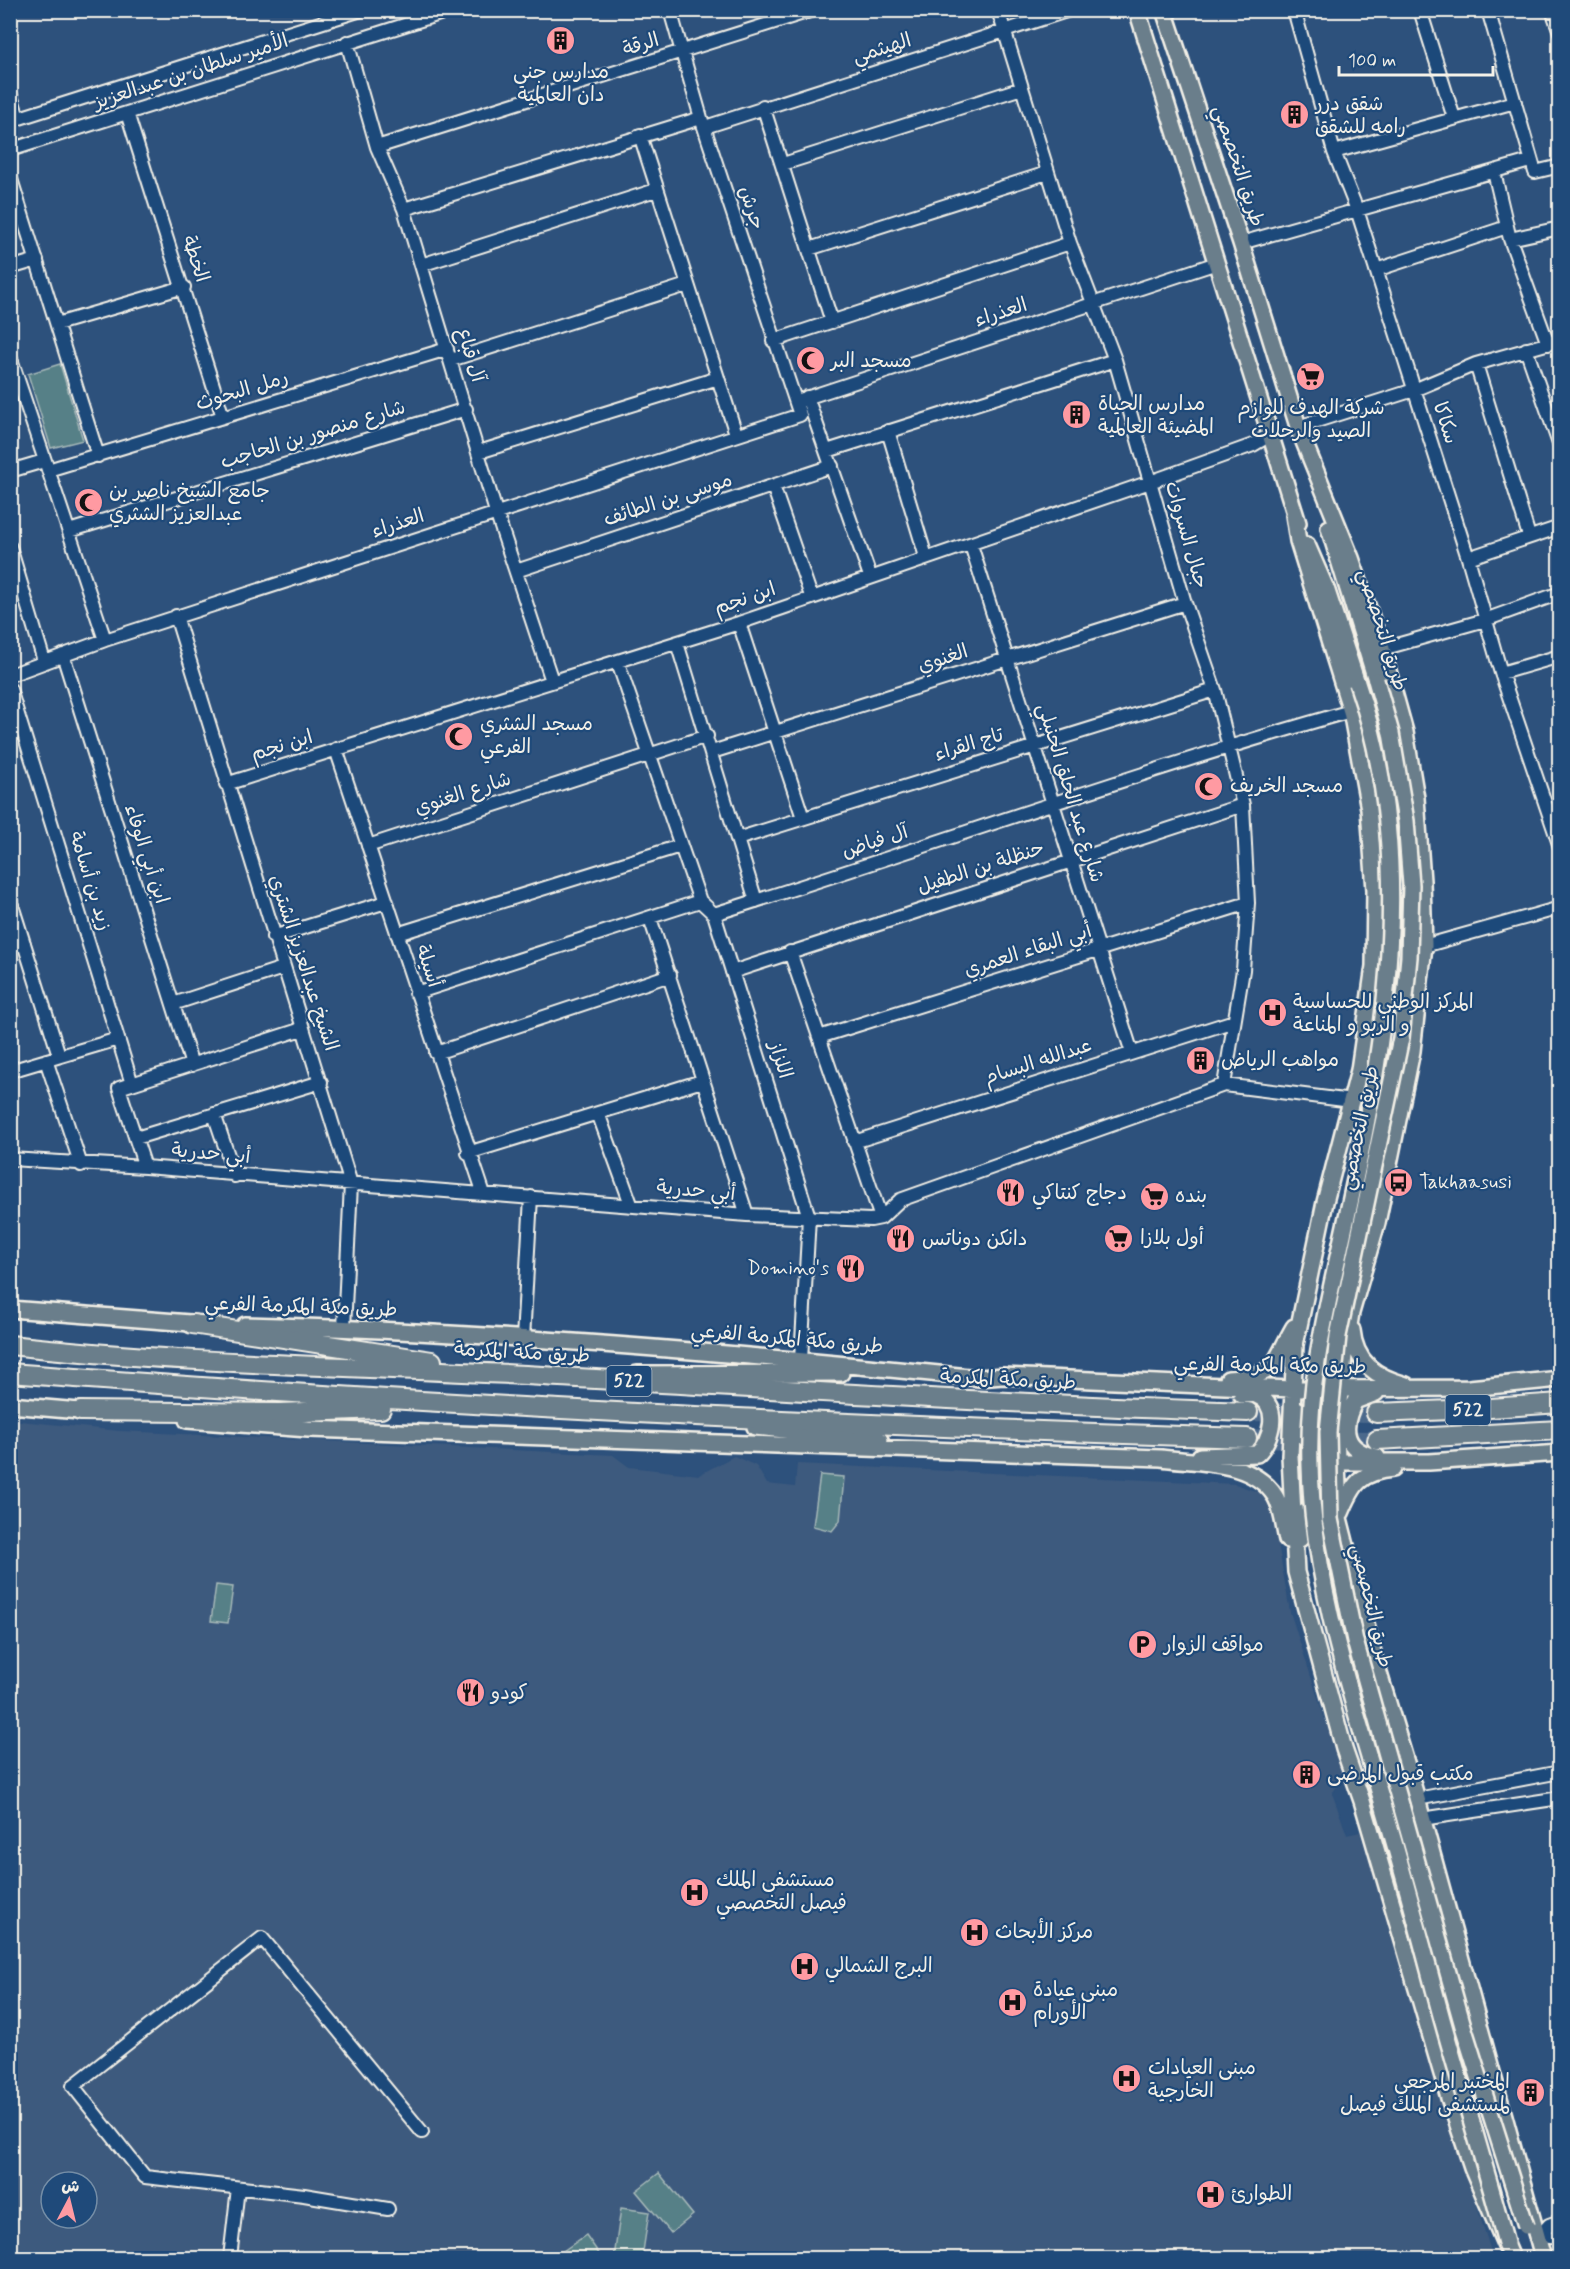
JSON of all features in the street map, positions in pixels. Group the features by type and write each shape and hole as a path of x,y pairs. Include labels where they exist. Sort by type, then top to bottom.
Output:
{"highway":[{"path":"192,1324 523,1375"},
{"name":"طريق مكة المكرمة","path":"10,1345 115,1356 523,1375 1013,1404 1248,1412"},
{"name":"522","path":"10,1373 226,1390 486,1405 1247,1438"},
{"name":"522","path":"1376,1413 1476,1410 1560,1403"},
{"path":"80,1411 280,1413 486,1405"},
{"name":"522","path":"1377,1440 1560,1430"}],"main road":[{"name":"طريق التخصصي","path":"1137,10 1294,515 1327,591 1357,683 1378,767 1388,831 1391,927 1389,976 1380,1042 1317,1350 1310,1425 1310,1469 1314,1515 1322,1568 1354,1704 1511,2259"},
{"name":"طريق التخصصي","path":"1164,10 1241,243 1376,680 1391,734 1406,821 1411,885 1410,957 1401,1038 1338,1336 1328,1432 1330,1519 1355,1641 1463,2026 1537,2259"},
{"path":"1298,427 1351,558 1382,649 1404,732 1416,798 1424,946 1412,1051 1377,1223 1351,1313 1340,1389 1336,1462 1339,1518 1375,1660 1417,1799 1544,2259"},
{"path":"1294,515 1298,541 1351,711 1369,809 1375,890 1374,966 1366,1029 1352,1101 1325,1202 1295,1345 1290,1456 1296,1572"},
{"name":"طريق مكة المكرمة الفرعي","path":"10,1310 192,1324 344,1328 523,1339 801,1360 979,1378 1003,1376 1292,1389 1468,1388 1560,1379"},
{"path":"1172,1385 1243,1378 1268,1371 1279,1360 1302,1312"},
{"path":"1351,1313 1353,1339 1362,1362 1391,1381 1424,1389"},
{"path":"523,1375 784,1372 979,1378"},
{"path":"10,1405 308,1429 997,1453 1161,1458 1257,1454 1266,1445 1272,1430 1266,1404 1257,1395 1199,1393 1172,1385"},
{"path":"1292,1389 1304,1435 1315,1450 1336,1462 1428,1462 1560,1454"},
{"path":"1424,1389 1364,1395 1355,1401 1348,1414 1347,1437 1357,1451 1365,1455 1428,1462"},
{"path":"606,1411 997,1453"},
{"path":"1161,1458 1241,1469 1263,1481 1276,1497 1344,1749 1362,1801 1449,2098 1472,2167 1506,2243"},
{"path":"1339,1518 1359,1479 1377,1470 1428,1462"},
{"path":"1296,1572 1304,1513 1318,1507 1328,1509 1339,1518"}],"street":[{"name":"الأمير سلطان بن عبدالعزيز","path":"14,120 333,15 361,10"},
{"name":"الأمير سلطان بن عبدالعزيز","path":"10,150 452,10"},
{"name":"جرش","path":"670,10 773,341 802,399 800,415"},
{"name":"الرقة","path":"377,147 813,10"},
{"name":"جبال السروات","path":"998,10 1070,243 1114,360 1185,603 1215,690 1243,805 1248,903 1243,970 1224,1085"},
{"name":"الهيثمي","path":"404,209 640,135 703,122 763,106 1070,10"},
{"name":"سكاكا","path":"1294,10 1334,152 1357,210 1468,558 1501,673 1560,847"},
{"path":"1420,10 1454,118"},
{"path":"1488,10 1533,167"},
{"path":"1552,10 1560,32"},
{"name":"آل قباع","path":"347,42 377,147 404,209 496,512 552,681"},
{"path":"783,164 1022,88"},
{"path":"10,92 14,120"},
{"path":"1334,152 1515,102"},
{"path":"763,106 832,322"},
{"name":"الخطة","path":"127,113 184,287 223,417"},
{"path":"640,135 736,434"},
{"path":"1241,243 1494,172 1560,166"},
{"path":"1298,427 1414,390 1476,364 1554,342 1509,233 1494,172"},
{"path":"809,249 1047,173"},
{"path":"10,176 98,456"},
{"path":"421,265 656,190"},
{"path":"1376,270 1509,233 1560,228"},
{"path":"773,341 1070,243"},
{"path":"10,268 37,260"},
{"name":"العذراء","path":"802,399 1217,263"},
{"name":"رمل البحوث","path":"10,471 98,456 223,417 687,285"},
{"path":"57,324 184,287"},
{"path":"1526,349 1560,447"},
{"path":"10,356 105,640"},
{"path":"827,451 1114,360"},
{"path":"1476,364 1529,536"},
{"path":"479,452 718,378"},
{"path":"802,399 827,451 870,576"},
{"name":"شارع منصور بن الحاجب","path":"69,531 466,409"},
{"name":"العذراء","path":"10,675 44,661 176,616 800,415"},
{"path":"888,431 926,557"},
{"name":"ابن نجم","path":"226,784 552,681 618,663 739,623 811,596 926,557 971,545 1150,482 1253,445 1270,435"},
{"name":"موسى بن الطائف","path":"516,571 832,466"},
{"path":"774,486 811,596"},
{"path":"1468,558 1560,527"},
{"name":"شارع عبد الحلق الحنبلي","path":"971,545 1132,1053"},
{"path":"10,548 44,661"},
{"path":"1382,649 1485,620 1560,593"},
{"name":"الغنوي","path":"712,752 1185,603"},
{"name":"الشيخ عبدالعزيز الشتري","path":"176,616 273,937 321,1082 351,1184 344,1328"},
{"path":"739,623 803,818"},
{"path":"677,643 756,901"},
{"name":"ابن أبي الوفاء","path":"63,655 192,1065"},
{"path":"1501,673 1560,656"},
{"path":"618,663 700,901 714,914"},
{"name":"زيد بن أسامة","path":"10,689 132,1084"},
{"name":"تاج القراء","path":"737,839 1215,690"},
{"name":"آل فياض","path":"714,914 1053,805 1230,745 1351,711"},
{"name":"شارع الغنوي","path":"368,846 707,736"},
{"name":"أسيلة","path":"336,750 468,1153 484,1194"},
{"name":"حنظلة بن الطفيل","path":"732,972 1243,805"},
{"path":"397,934 680,846"},
{"path":"10,899 59,1055"},
{"path":"416,993 700,901"},
{"path":"273,937 386,902"},
{"name":"أبي البقاء العمري","path":"819,1037 1248,903"},
{"path":"1424,946 1560,908"},
{"name":"اللزاز","path":"714,914 809,1217"},
{"path":"650,918 747,1215"},
{"path":"10,947 24,943"},
{"path":"790,952 881,1218 900,1200 1224,1085 1352,1101"},
{"path":"173,1004 283,968"},
{"path":"436,1053 670,975"},
{"name":"عبدالله البسام","path":"854,1142 1234,1021"},
{"path":"144,1167 119,1088 302,1029"},
{"path":"10,1071 118,1039"},
{"path":"45,1060 81,1165"},
{"path":"468,1153 702,1081"},
{"path":"136,1138 321,1082"},
{"path":"598,1113 632,1204"},
{"path":"214,1114 234,1176"},
{"name":"أبي حدرية","path":"10,1160 144,1167 234,1176 632,1204 747,1215 871,1220 881,1218"},
{"path":"523,1339 531,1197"},
{"path":"801,1360 809,1217"},
{"path":"1417,1799 1560,1772"},
{"path":"1422,1820 1560,1798"},
{"path":"388,2209 304,2195 145,2178 73,2086 262,1938 422,2132"},
{"path":"230,2259 238,2188"},
{"path":"1539,2236 1548,2225 1560,2221"},
{"path":"1539,2236 1560,2238"}],"shaded area":[{"name":"مستشفى الملك فيصل التخصصي","path":"10,1420 120,1431 613,1455 629,1467 699,1475 734,1456 756,1466 767,1484 795,1487 797,1464 1235,1484 1263,1494 1271,1504 1290,1612 1340,1766 1340,1783 1332,1793 1347,1835 1360,1832 1493,2258 11,2258"}],"green space":[{"path":"60,364 83,440 51,448 28,374"},
{"path":"820,1475 844,1477 840,1521 832,1531 813,1526"},
{"path":"216,1585 233,1587 228,1623 211,1621"},
{"path":"659,2173 693,2215 671,2233 636,2191"},
{"path":"621,2208 649,2212 642,2258 614,2258"},
{"path":"586,2235 602,2258 553,2258"}],"tunnel":[{"path":"1248,1412 1376,1413"},
{"path":"1247,1438 1377,1440"}],"place":[{"name":"مدارس جنى دان العالمية","path":"561,41"},
{"name":"شقق درر رامه للشقق","path":"1294,115"},
{"name":"مسجد البر","path":"810,361"},
{"name":"شركة الهدف للوازم الصيد والرحلات","path":"1311,377"},
{"name":"مدارس الحياة المضيئة العالمية","path":"1077,415"},
{"name":"جامع الشيخ ناصر بن عبدالعزيز الشثري","path":"88,503"},
{"name":"مسجد الشثري الفرعي","path":"459,736"},
{"name":"مسجد الخريف","path":"1209,786"},
{"name":"المركز الوطني للحساسية و الربو و المناعة","path":"1272,1013"},
{"name":"مواهب الرياض","path":"1200,1060"},
{"name":"Takhaasusi","path":"1398,1182"},
{"name":"دجاج كنتاكي","path":"1011,1193"},
{"name":"بنده","path":"1154,1196"},
{"name":"أول بلازا","path":"1119,1238"},
{"name":"دانكن دوناتس","path":"901,1239"},
{"name":"Domino's","path":"850,1268"},
{"name":"مواقف الزوار","path":"1143,1645"},
{"name":"كودو","path":"470,1693"},
{"name":"مكتب قبول المرضى","path":"1306,1774"},
{"name":"مستشفى الملك فيصل التخصصي","path":"695,1892"},
{"name":"مركز الأبحاث","path":"974,1932"},
{"name":"البرج الشمالي","path":"804,1966"},
{"name":"مبنى عيادة الأورام","path":"1012,2002"},
{"name":"مبنى العيادات الخارجية","path":"1127,2079"},
{"name":"المختبر المرجعي لمستشفى الملك فيصل","path":"1531,2093"},
{"name":"الطوارئ","path":"1210,2194"}]}
